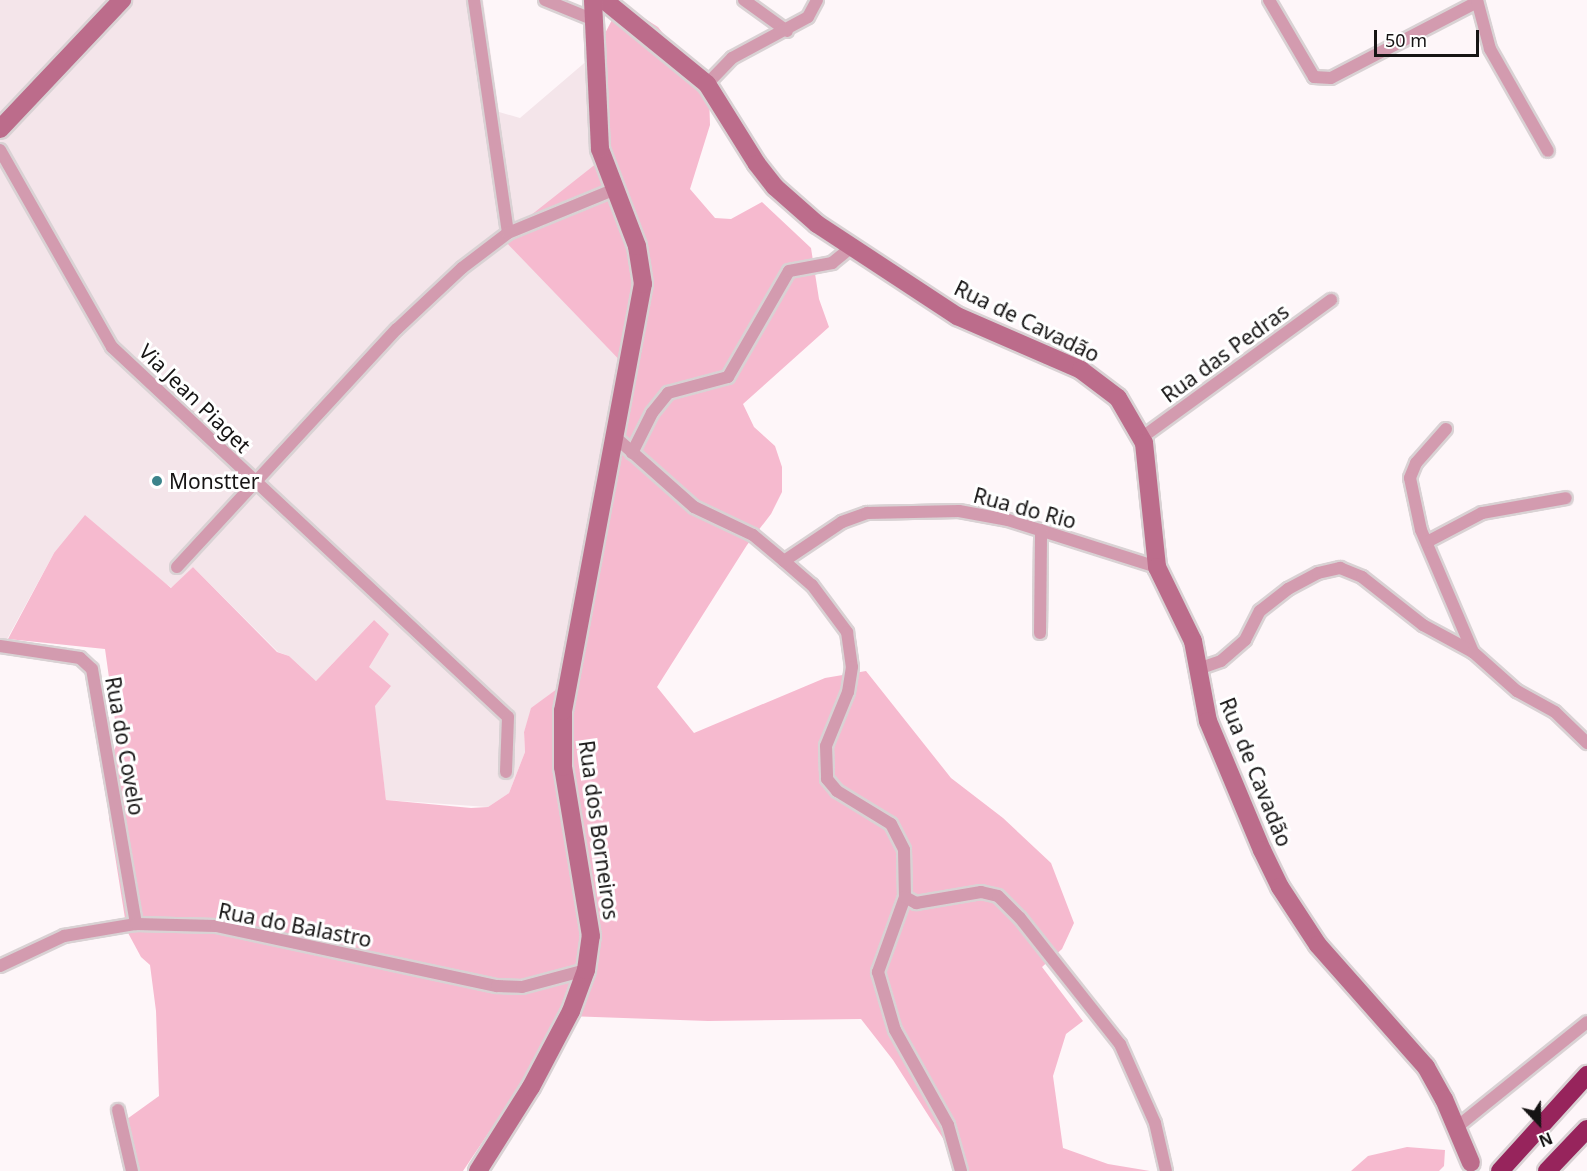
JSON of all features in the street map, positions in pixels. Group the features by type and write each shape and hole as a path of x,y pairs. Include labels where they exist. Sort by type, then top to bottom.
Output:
{"highway":[{"path":"1500,1171 1587,1075"},
{"path":"1547,1171 1587,1129"}],"street":[{"path":"0,129 122,0"},
{"path":"474,0 508,233"},
{"path":"545,0 594,20"},
{"name":"Rua dos Borneiros","path":"478,1171 551,1051 586,970 590,918 563,767 563,711 643,284 637,246 603,167 598,134 593,0"},
{"name":"Rua de Cavadão","path":"604,0 707,84 775,187 817,224 957,316 1101,383 1118,398 1142,438 1157,567 1193,640 1215,741 1280,887 1318,945 1408,1043 1430,1075 1457,1127 1471,1163"},
{"path":"744,0 787,31"},
{"path":"707,84 732,58 787,31 808,17 817,0"},
{"path":"1269,0 1314,76 1331,78 1477,1 1490,49 1548,151"},
{"name":"Via Jean Piaget","path":"0,150 112,347 508,717 506,772"},
{"path":"177,567 428,299 508,233 613,190"},
{"path":"632,453 652,413 668,393 728,377 789,271 832,263 852,247"},
{"name":"Rua das Pedras","path":"1142,438 1331,300"},
{"path":"1446,429 1411,472 1426,542 1473,652"},
{"path":"614,436 694,507 753,535 784,561 812,585 847,632 852,668 848,692 826,746 827,779 837,791 891,824 904,850 905,897 878,972 895,1030 948,1125 961,1171"},
{"path":"1426,542 1482,513 1566,498"},
{"name":"Rua do Rio","path":"784,561 842,522 867,513 959,511 1041,530 1157,567"},
{"path":"1040,633 1041,530"},
{"path":"1198,669 1230,654 1245,640 1260,611 1288,589 1318,573 1340,568 1362,577 1423,625 1473,652 1517,691 1555,712 1587,743"},
{"name":"Rua do Covelo","path":"0,646 80,658 92,669 136,924"},
{"path":"905,897 916,903 981,892 998,896 1020,918 1120,1044 1155,1124 1166,1171"},
{"name":"Rua do Balastro","path":"0,966 64,936 136,924 216,927 497,986 522,987 586,970"},
{"path":"1457,1127 1587,1022"},
{"path":"118,1110 132,1171"}],"shaded area":[{"path":"0,0 483,0 499,112 520,118 589,59 597,163 592,328 632,372 576,675 532,708 524,732 525,752 509,793 488,807 386,800 369,667 374,620 316,681 289,656 278,652 193,567 172,588 152,574 54,553 0,652"},
{"path":"630,9 658,27 709,92 710,125 690,189 715,218 731,219 762,202 811,248 819,299 829,327 743,404 754,427 775,446 782,467 782,492 771,514 747,545 657,687 694,733 825,678 866,671 951,778 1003,818 1051,863 1074,923 1062,949 1042,967 1083,1021 1066,1034 1053,1076 1063,1148 1108,1164 1150,1171 952,1171 958,1162 893,1060 861,1019 708,1021 567,1016 463,1171 140,1171 127,1119 159,1096 156,1011 150,965 141,957 127,931 109,818 107,765 118,742 105,649 8,639 54,553 85,515 171,588 193,567 277,652 289,656 316,681 374,620 389,634 369,667 391,686 375,706 386,800 471,808 488,807 509,793 525,752 524,732 531,708 576,675 632,373 502,238 597,163 601,41 613,18"},
{"path":"1407,1147 1445,1150 1444,1166 1439,1171 1351,1171 1368,1156"}],"place":[{"name":"Monstter","path":"157,481"}]}
